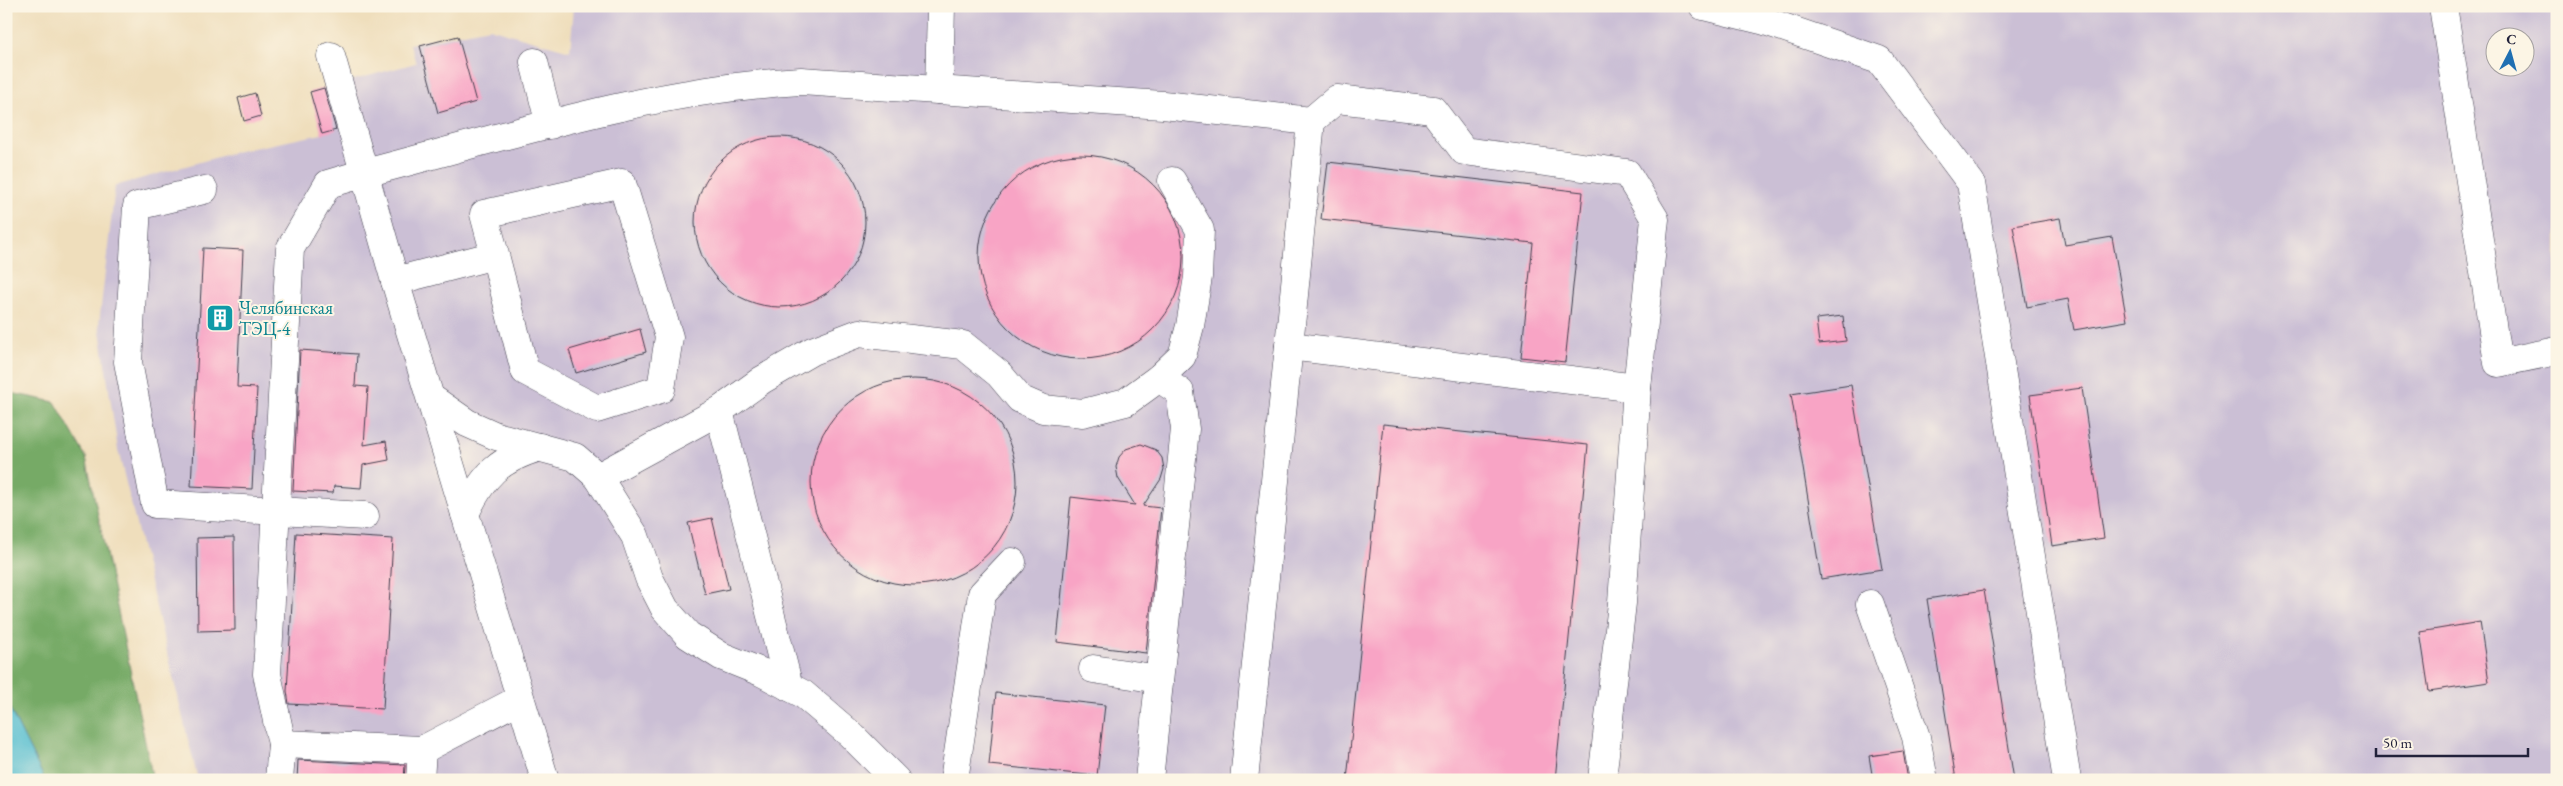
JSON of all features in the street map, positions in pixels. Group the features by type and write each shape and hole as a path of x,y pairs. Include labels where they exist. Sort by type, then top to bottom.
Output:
{"lane":[{"path":"939,90 941,6"},
{"path":"1704,6 1765,21 1879,60 1970,183 2067,780"},
{"path":"2443,6 2498,362 2557,352"},
{"path":"331,56 395,281 545,780"},
{"path":"534,62 550,125"},
{"path":"279,780 282,744 267,674 290,249 328,184 645,101 756,83 801,80 1163,106 1311,121"},
{"path":"1244,780 1311,121 1337,99 1433,110 1464,151 1627,174 1655,219 1637,388 1622,603 1602,780"},
{"path":"598,478 719,411 762,380 812,351 859,333 963,345 999,374 1020,399 1043,409 1083,413 1126,402 1159,378 1182,356 1190,326 1198,277 1200,230 1172,181"},
{"path":"622,183 669,337 661,388 597,409 526,371 495,255 484,214 622,183"},
{"path":"204,190 136,206 128,362 155,504 365,516"},
{"path":"395,281 495,255"},
{"path":"1289,346 1637,388"},
{"path":"1149,780 1185,429 1180,392 1159,378"},
{"path":"431,398 467,423 496,436 575,457 598,478 635,536 649,578 665,609 688,635 722,656 761,672 803,694 850,734 896,780"},
{"path":"719,411 789,687"},
{"path":"465,514 477,488 494,468 515,454 540,448"},
{"path":"954,780 982,594 1012,562"},
{"path":"1870,604 1916,737 1924,780"},
{"path":"1093,669 1159,679"},
{"path":"282,744 422,750 520,699"},
{"path":"420,780 422,750"}],"shaded area":[{"path":"574,6 2557,6 2557,780 198,780 118,450 99,324 115,186 239,151 322,134 310,92 416,63 410,44 489,28 570,51"}],"green space":[{"path":"6,392 55,402 86,457 153,780 45,780 6,701"}],"water":[{"path":"6,701 45,780 6,780"}],"building":[{"path":"458,36 476,102 438,113 420,46"},
{"path":"324,88 336,130 322,134 310,92"},
{"path":"255,93 261,116 244,121 238,98"},
{"path":"780,137 805,141 820,147 834,156 846,168 855,182 861,197 865,222 861,247 855,262 846,276 834,288 820,297 805,303 780,307 755,303 740,297 726,288 714,276 705,262 699,247 695,222 699,197 705,182 714,168 726,156 740,147 755,141"},
{"path":"1071,155 1091,155 1120,162 1146,178 1160,192 1176,218 1183,247 1183,267 1176,296 1160,322 1146,336 1120,352 1111,355 1091,359 1071,359 1042,352 1016,336 1002,322 986,296 983,287 979,267 979,247 986,218 1002,192 1016,178 1042,162 1051,159"},
{"path":"1328,162 1583,192 1565,362 1521,357 1533,243 1321,219"},
{"path":"2060,218 2065,245 2112,237 2127,321 2074,330 2068,299 2027,307 2013,226"},
{"name":"Челябинская ТЭЦ-4","path":"203,248 243,250 237,387 257,388 252,489 191,486"},
{"path":"1843,316 1846,341 1819,344 1816,319"},
{"path":"640,329 646,352 576,373 569,350"},
{"path":"300,350 357,354 355,386 368,387 364,445 386,441 389,460 363,465 361,488 334,486 333,493 293,491"},
{"path":"904,379 924,379 954,386 980,402 994,416 1010,442 1017,472 1017,492 1010,522 994,548 980,562 954,578 924,585 904,585 874,578 848,562 834,548 818,522 811,492 811,472 818,442 834,416 848,402 874,386"},
{"path":"1851,385 1882,569 1821,579 1791,394"},
{"path":"2082,388 2104,538 2052,546 2030,395"},
{"path":"1383,424 1588,445 1555,780 1347,780"},
{"path":"1141,444 1156,450 1162,458 1164,469 1161,479 1143,506 1161,508 1146,653 1057,642 1071,497 1135,505 1118,478 1116,467 1119,457 1126,449"},
{"path":"712,518 729,589 705,594 688,523"},
{"path":"296,533 393,539 383,709 289,704 287,691"},
{"path":"234,537 235,630 198,631 197,538"},
{"path":"1984,590 2014,780 1956,780 1927,599"},
{"path":"2480,622 2489,682 2429,691 2420,632"},
{"path":"996,693 1105,705 1097,776 989,765"},
{"path":"1903,751 1908,780 1873,780 1869,756"},
{"path":"298,760 405,765 404,780 297,780"}],"place":[{"name":"Челябинская ТЭЦ-4","path":"220,318"}]}
